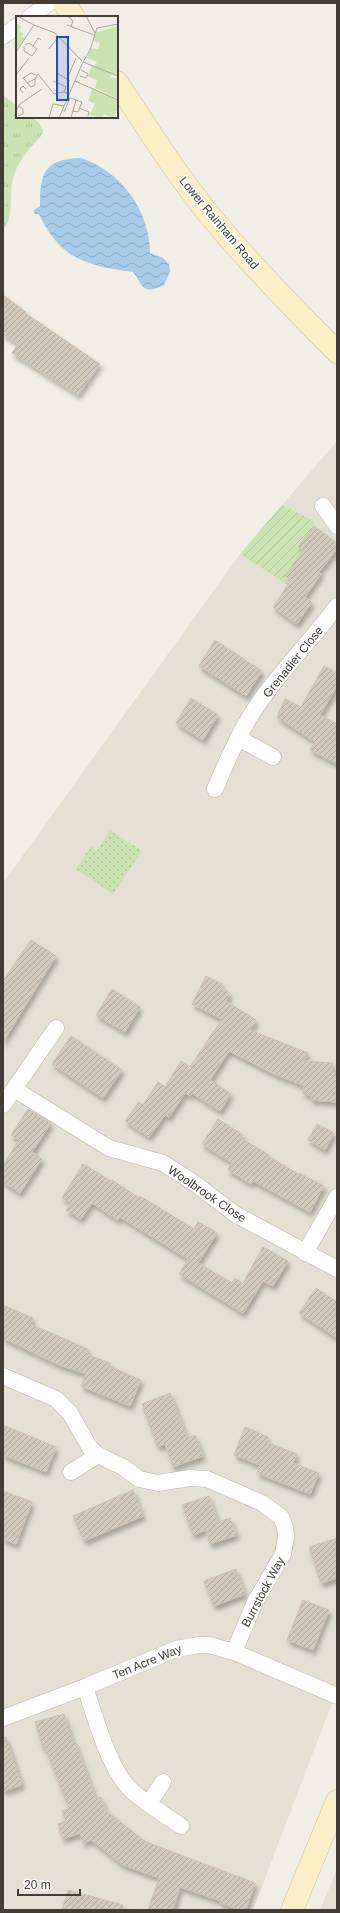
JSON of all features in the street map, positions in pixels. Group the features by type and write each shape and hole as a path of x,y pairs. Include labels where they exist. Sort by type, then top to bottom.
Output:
{"street":[{"path":"31,16 49,3"},
{"path":"64,3 73,16"},
{"path":"3,36 16,27"},
{"name":"Lower Rainham Road","path":"118,84 163,152 206,211 250,261 337,352"},
{"path":"323,506 337,526"},
{"name":"Grenadier Close","path":"215,789 238,738 249,718 284,670 314,637 337,606"},
{"path":"238,738 273,757"},
{"path":"3,1105 56,1028"},
{"name":"Woolbrook Close","path":"14,1089 109,1148 163,1163 235,1214 337,1269"},
{"path":"305,1253 337,1197"},
{"name":"Burrstock Way","path":"3,1376 56,1399 70,1413 82,1436 98,1455 148,1482 169,1483 190,1478 207,1479 262,1503 281,1517 285,1527 286,1536 283,1554 256,1602 234,1652"},
{"path":"71,1472 98,1455"},
{"name":"Ten Acre Way","path":"3,1718 184,1647 209,1645 234,1652 337,1696"},
{"path":"85,1687 100,1729 119,1774 128,1787 181,1826"},
{"path":"149,1803 163,1782"},
{"path":"292,1910 337,1801"}],"shaded area":[{"path":"337,441 337,1690 253,1910 3,1910 3,883 240,554"},
{"path":"337,1869 337,1910 320,1910"}],"green space":[{"path":"3,95 16,105 16,118 29,118 36,120 43,131 40,138 22,159 14,174 9,219 3,229"},
{"path":"282,505 314,521 314,526 298,547 324,567 320,568 321,574 298,558 285,576 288,585 240,554"},
{"path":"110,830 142,851 113,894 76,869 91,846 97,850"}],"water":[{"path":"81,158 109,172 130,195 139,208 149,237 150,253 163,258 169,264 170,272 164,285 151,290 147,289 144,288 133,272 102,267 77,258 66,251 56,241 47,229 39,214 35,214 33,211 40,206 41,185 47,170 59,161"}],"building":[{"path":"3,295 26,312 25,313 100,364 78,395 12,353 18,344 3,334"},
{"path":"314,526 337,543 337,549 319,572 321,574 305,597 312,602 297,624 273,607 291,580 285,576 303,550 298,547"},
{"path":"215,640 262,671 246,696 199,666"},
{"path":"324,666 337,673 337,686 320,715 337,724 337,764 310,750 315,742 277,717 285,699 301,707"},
{"path":"191,698 218,715 203,740 176,723"},
{"path":"31,940 56,956 3,1042 3,981"},
{"path":"206,976 222,984 220,988 230,993 226,1001 256,1020 250,1030 308,1053 304,1061 333,1063 332,1072 337,1073 337,1102 311,1100 311,1095 303,1094 304,1086 274,1074 229,1051 210,1080 231,1094 220,1111 192,1093 190,1096 185,1093 169,1117 165,1115 149,1137 125,1121 139,1102 143,1105 158,1082 165,1087 181,1061 190,1067 222,1019 192,1004"},
{"path":"112,989 140,1007 125,1032 96,1015"},
{"path":"71,1036 122,1070 103,1098 52,1064"},
{"path":"28,1109 51,1123 32,1152 42,1159 20,1193 3,1182 3,1165 19,1140 11,1135"},
{"path":"218,1119 243,1135 241,1138 269,1155 268,1156 298,1174 299,1173 324,1186 310,1212 253,1181 251,1184 228,1170 232,1163 202,1144"},
{"path":"317,1124 334,1133 325,1150 308,1140"},
{"path":"83,1164 194,1229 198,1222 217,1233 198,1263 232,1283 235,1278 243,1283 263,1247 288,1261 273,1286 263,1281 243,1313 179,1274 188,1259 120,1217 118,1220 92,1203 81,1219 66,1210 71,1203 62,1198"},
{"path":"316,1288 337,1302 337,1338 299,1313"},
{"path":"3,1305 33,1318 30,1324 88,1349 86,1354 110,1363 109,1366 141,1380 130,1406 81,1386 86,1374 59,1365 3,1338"},
{"path":"170,1393 187,1438 195,1435 203,1456 173,1467 165,1444 158,1447 142,1404"},
{"path":"3,1425 56,1447 46,1472 3,1455"},
{"path":"245,1427 268,1437 266,1442 297,1454 293,1463 319,1473 310,1494 257,1473 260,1465 234,1455"},
{"path":"133,1490 143,1516 84,1541 73,1516"},
{"path":"3,1491 32,1502 16,1544 3,1539"},
{"path":"209,1496 218,1522 230,1518 237,1535 210,1544 206,1530 193,1535 182,1505"},
{"path":"337,1538 337,1578 321,1583 309,1547"},
{"path":"236,1569 245,1594 214,1606 204,1581"},
{"path":"303,1600 329,1610 313,1650 287,1640"},
{"path":"64,1714 73,1742 75,1742 96,1799 101,1797 105,1810 146,1842 255,1883 246,1910 240,1910 220,1903 221,1901 180,1887 173,1910 148,1910 159,1878 123,1865 91,1840 83,1843 80,1833 63,1839 58,1824 66,1821 62,1811 69,1808 45,1747 43,1748 35,1722"},
{"path":"6,1737 22,1785 3,1791 3,1738"},
{"path":"68,1890 123,1905 122,1910 62,1910"}]}
